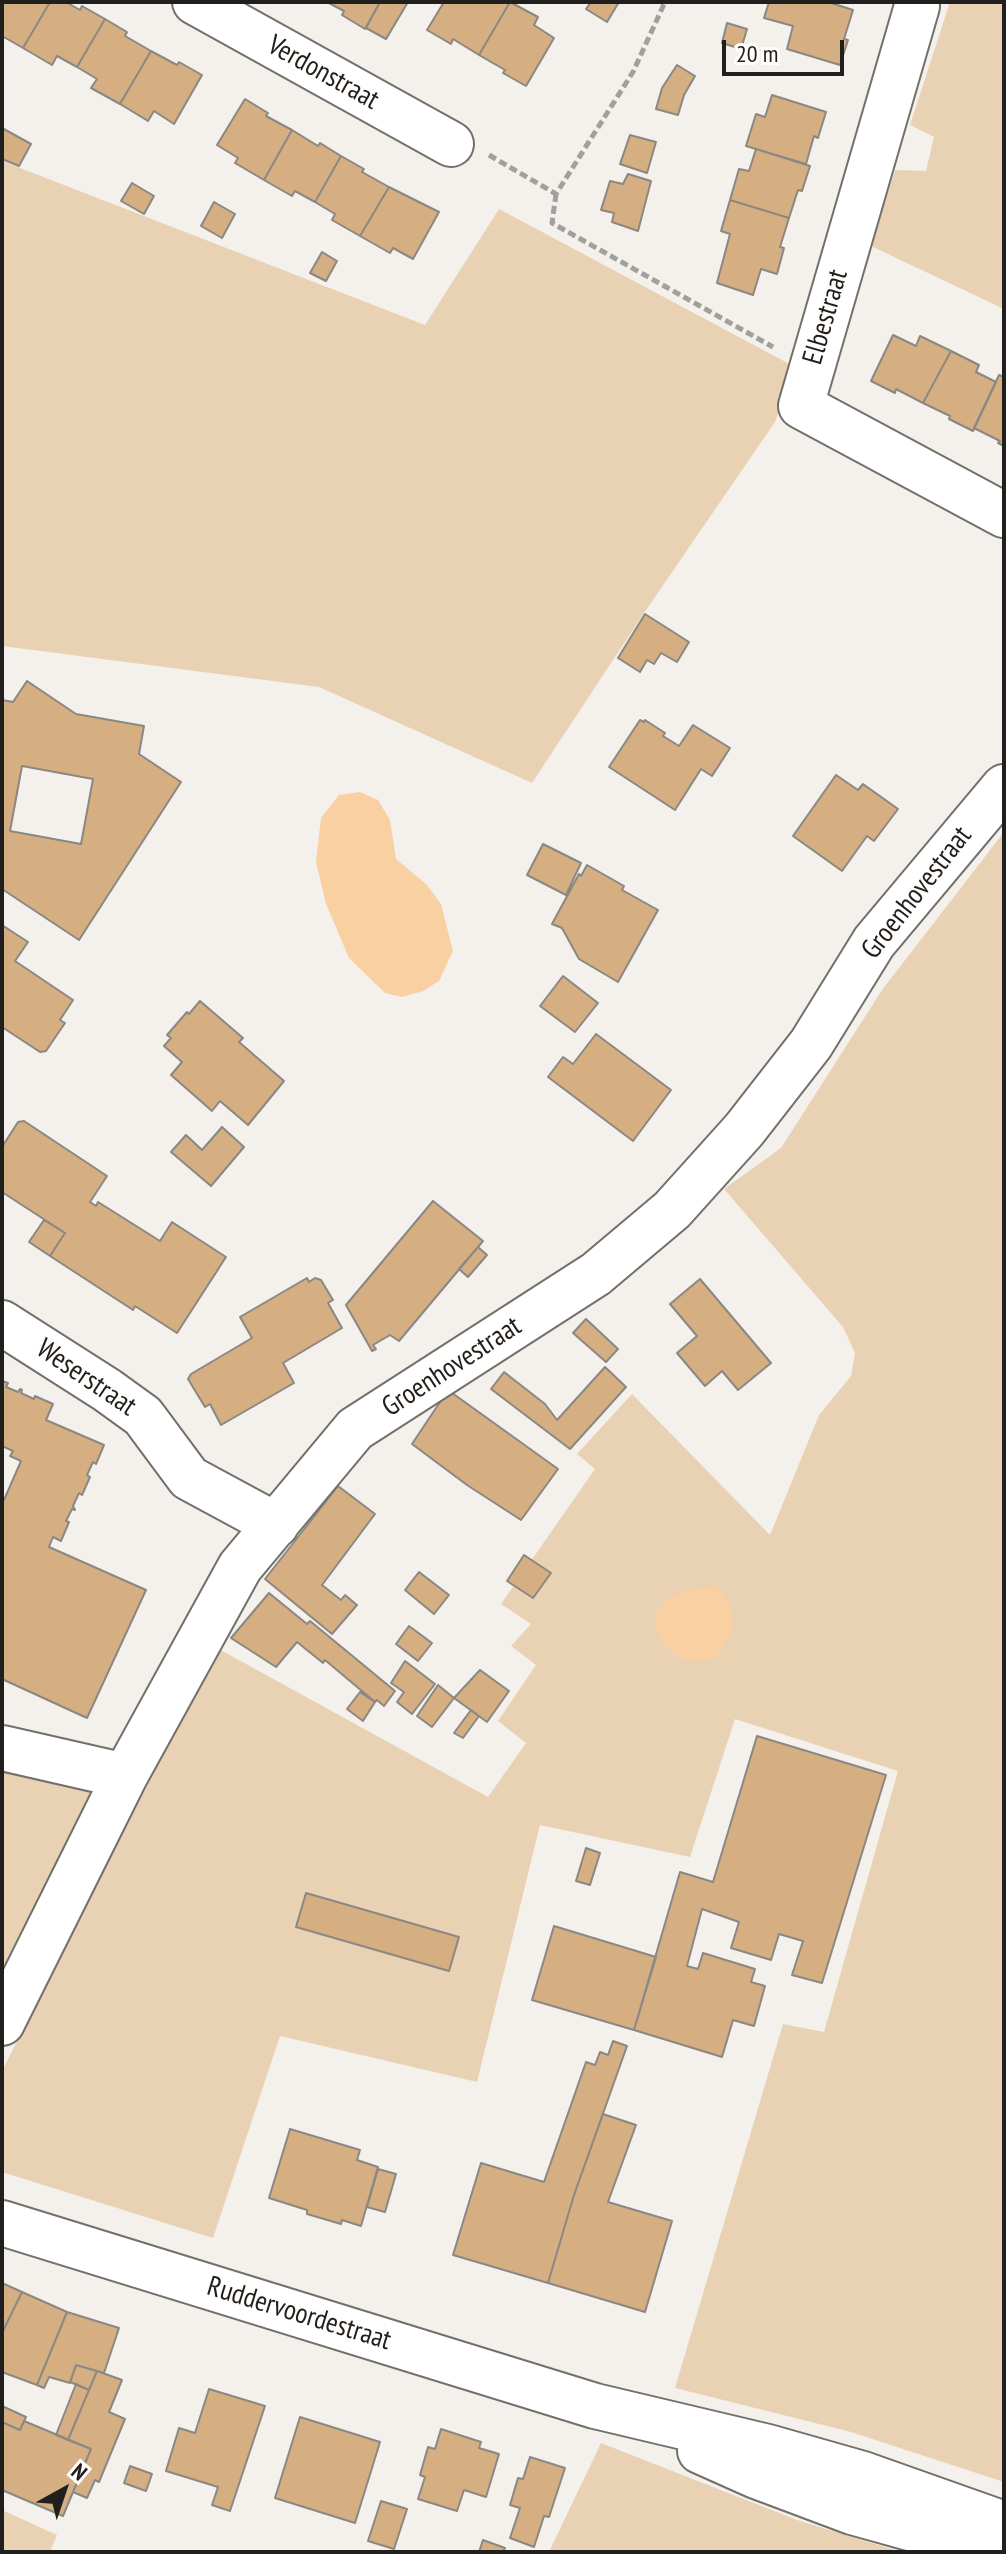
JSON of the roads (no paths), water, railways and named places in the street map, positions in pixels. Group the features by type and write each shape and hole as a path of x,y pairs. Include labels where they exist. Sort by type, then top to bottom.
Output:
{"street":[{"name":"Verdonstraat","path":"195,2 451,144"},
{"name":"Elbestraat","path":"917,6 801,406 1004,515"},
{"name":"Groenhovestraat","path":"2,2023 125,1776 240,1567 355,1429 596,1274 672,1210 744,1130 811,1044 874,942 1004,787"},
{"name":"Weserstraat","path":"2,1323 143,1416 189,1478 276,1525"},
{"path":"2,1748 125,1776"},
{"name":"Ruddervoordestraat","path":"2,2223 595,2406 768,2447 863,2474 1004,2524"},
{"name":"Ruddervoordestraat","path":"595,2406 756,2476 852,2512 956,2541 1004,2547"}]}
